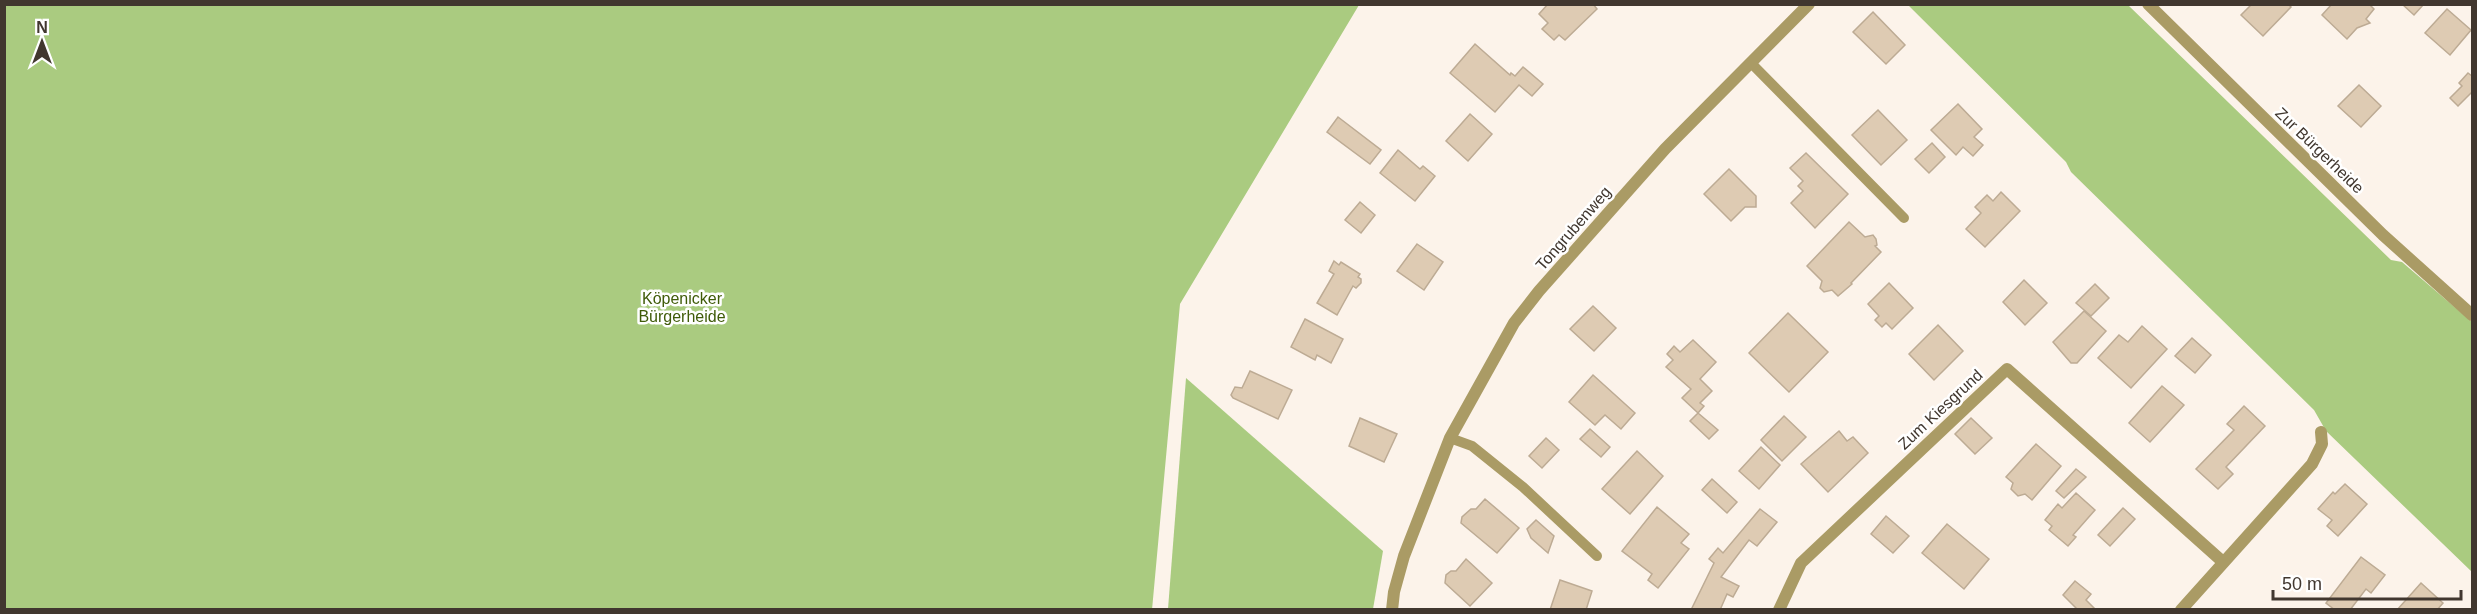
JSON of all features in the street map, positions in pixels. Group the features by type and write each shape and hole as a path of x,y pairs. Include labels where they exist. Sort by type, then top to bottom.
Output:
{"street":[{"name":"Tongrubenweg","path":"1392,609 1404,555 1450,438 1514,323 1535,296 1665,149 1809,4"},
{"name":"Zur Bürgerheide","path":"2148,4 2384,235 2472,315"},
{"name":"Zum Kiesgrund","path":"1779,609 1802,563 2007,369 2223,562"},
{"path":"2181,609 2312,464 2322,444 2321,432"}],"lane":[{"path":"1751,63 1904,218"},
{"path":"1450,438 1472,446 1498,466 1597,556"}],"green space":[{"name":"Köpenicker Bürgerheide","path":"4,5 1359,5 1180,304 1152,610 5,609"},
{"path":"1908,5 2128,5 2391,260 2402,262 2472,322 2472,572 2326,431 2314,410 2071,172 2066,162"},
{"path":"1186,378 1383,551 1373,609 1168,609"}],"building":[{"path":"1548,4 1593,4 1597,9 1565,40 1559,35 1554,40 1542,29 1548,23 1539,14"},
{"path":"2252,4 2288,4 2291,7 2263,36 2241,15"},
{"path":"2332,4 2369,4 2374,9 2366,19 2370,23 2357,28 2347,39 2322,15"},
{"path":"2402,4 2424,4 2414,15"},
{"path":"2447,9 2471,30 2450,55 2425,33"},
{"path":"1873,12 1905,45 1886,64 1853,32"},
{"path":"1475,44 1510,75 1511,73 1515,76 1523,67 1543,84 1532,96 1519,85 1495,112 1450,73"},
{"path":"2468,73 2472,76 2472,92 2458,106 2450,98 2462,86 2459,83"},
{"path":"2359,85 2381,106 2361,127 2338,106"},
{"path":"1958,104 1982,129 1974,137 1983,145 1973,156 1963,147 1956,155 1931,130"},
{"path":"1878,110 1907,140 1881,165 1852,135"},
{"path":"1470,114 1492,134 1468,161 1446,141"},
{"path":"1338,117 1381,150 1370,164 1327,132"},
{"path":"1932,143 1945,157 1929,173 1915,159"},
{"path":"1398,150 1420,169 1423,166 1435,176 1415,201 1380,173"},
{"path":"1806,153 1848,194 1815,228 1791,203 1803,191 1798,186 1803,181 1790,168"},
{"path":"1729,169 1756,196 1756,207 1745,207 1731,221 1704,194"},
{"path":"2001,192 2020,211 1985,247 1966,229 1981,213 1975,207 1987,195 1993,201"},
{"path":"1360,202 1375,215 1361,233 1345,220"},
{"path":"1849,222 1865,237 1873,235 1876,239 1877,245 1875,246 1881,252 1838,296 1832,290 1824,292 1820,288 1822,281 1807,266"},
{"path":"1417,244 1443,262 1424,290 1397,271"},
{"path":"1334,261 1339,265 1341,262 1360,274 1358,277 1361,279 1361,283 1356,288 1353,286 1337,315 1317,303 1334,274 1329,271"},
{"path":"2024,280 2047,303 2025,325 2003,302"},
{"path":"1889,283 1913,308 1892,329 1886,323 1882,327 1875,320 1879,316 1868,304"},
{"path":"2095,284 2109,298 2091,316 2076,303"},
{"path":"1593,306 1616,328 1594,351 1570,329"},
{"path":"2084,311 2106,331 2077,363 2071,363 2053,342"},
{"path":"1788,313 1828,352 1789,392 1749,353"},
{"path":"1305,319 1343,339 1331,363 1317,355 1315,360 1291,347"},
{"path":"1938,325 1963,351 1934,380 1909,354"},
{"path":"2142,326 2167,349 2131,388 2098,358 2119,335 2128,342"},
{"path":"2192,338 2211,355 2195,373 2175,356"},
{"path":"1693,340 1716,362 1700,379 1712,391 1700,403 1704,406 1698,413 1682,398 1691,389 1666,367 1673,360 1667,354 1674,346 1680,352"},
{"path":"1250,371 1292,390 1278,419 1231,395 1235,387 1242,388"},
{"path":"1593,375 1635,413 1621,429 1605,415 1595,425 1569,402"},
{"path":"2162,386 2184,405 2150,442 2129,423"},
{"path":"2244,406 2265,426 2226,467 2233,474 2218,489 2196,469 2234,430 2227,424"},
{"path":"1698,413 1718,430 1709,439 1690,421"},
{"path":"1784,416 1806,437 1782,461 1761,440"},
{"path":"1360,418 1397,434 1384,462 1349,446"},
{"path":"1971,418 1992,438 1975,454 1955,434"},
{"path":"1590,429 1610,447 1601,457 1580,439"},
{"path":"1839,431 1847,441 1853,437 1868,453 1828,492 1801,464"},
{"path":"1546,438 1559,450 1542,468 1529,456"},
{"path":"2036,444 2061,466 2032,500 2025,494 2018,496 2011,489 2013,483 2006,477"},
{"path":"1761,447 1780,465 1759,489 1739,471"},
{"path":"1637,451 1663,476 1630,514 1602,489"},
{"path":"2076,469 2086,477 2064,498 2056,491"},
{"path":"1712,479 1737,502 1727,513 1702,490"},
{"path":"2345,484 2367,504 2338,536 2327,526 2332,520 2318,509 2333,492 2335,494"},
{"path":"2076,493 2095,510 2073,535 2076,537 2068,546 2049,530 2052,526 2045,520 2058,504 2062,508"},
{"path":"1485,499 1519,528 1497,553 1461,523 1462,517 1471,509 1476,509"},
{"path":"1657,507 1689,534 1681,543 1689,549 1658,588 1648,580 1652,574 1622,551"},
{"path":"2123,508 2135,519 2110,546 2098,535"},
{"path":"1760,509 1777,522 1757,546 1749,540 1721,577 1739,586 1733,597 1727,594 1720,610 1691,610 1714,563 1709,559 1718,548 1723,553"},
{"path":"1886,516 1909,536 1893,553 1871,534"},
{"path":"1536,520 1554,536 1548,553 1531,538 1527,529"},
{"path":"1947,524 1989,559 1964,589 1922,553"},
{"path":"2361,557 2385,575 2371,593 2366,589 2350,610 2335,610 2326,603"},
{"path":"1466,559 1492,583 1470,606 1445,583 1446,575 1451,571 1456,571"},
{"path":"1560,580 1592,591 1586,610 1550,610"},
{"path":"2075,581 2091,594 2086,600 2096,610 2078,610 2063,595"},
{"path":"2421,583 2443,603 2437,610 2397,610"}]}
